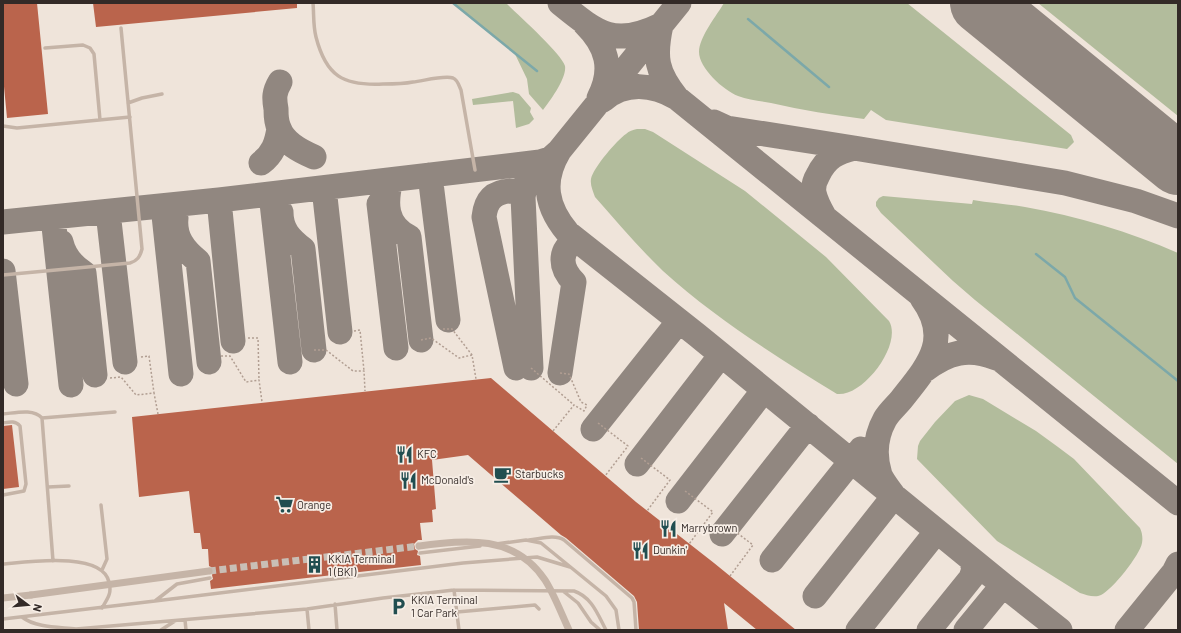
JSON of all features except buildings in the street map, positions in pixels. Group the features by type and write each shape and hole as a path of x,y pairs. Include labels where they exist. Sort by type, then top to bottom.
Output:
{"street":[{"path":"419,549 441,543 484,542 517,552 545,580 569,630"},
{"path":"3,598 209,575"}],"lane":[{"path":"314,3 315,36 323,57 333,72 342,79 366,85 409,83 446,77 454,78 461,90 475,170"},
{"path":"3,275 130,263 136,261 138,258 142,249 121,28"},
{"path":"45,48 83,45 90,48 94,54 100,120"},
{"path":"128,103 142,98 162,94"},
{"path":"3,126 17,128 130,117"},
{"path":"3,414 33,412 42,418 54,561"},
{"path":"42,418 115,412"},
{"path":"3,423 14,422 20,426 26,484 24,491 3,495"},
{"path":"48,487 69,486"},
{"path":"101,505 107,559 102,570"},
{"path":"419,549 552,537 561,538 632,598 634,602 636,630"},
{"path":"526,540 541,543 606,596 616,610 619,630"},
{"path":"3,619 102,608 463,562 537,557 570,567"},
{"path":"3,564 74,560 94,566 102,570 108,576 111,590 109,597 102,608"},
{"path":"155,601 177,584 209,575"},
{"path":"454,590 459,630"},
{"path":"76,629 306,609 335,604 454,590 574,591 584,596 591,602 606,630"},
{"path":"563,591 578,603 591,622 600,630"},
{"path":"335,604 337,630"},
{"path":"457,612 535,605 539,609"},
{"path":"306,609 309,630"},
{"path":"22,616 28,621 38,624 82,630"},
{"path":"161,630 177,620"},
{"path":"185,620 186,630"}],"path":[{"path":"444,329 452,329 472,355 476,379"},
{"path":"354,331 360,330 365,391"},
{"path":"248,338 258,338 258,380 262,402"},
{"path":"420,340 431,338 459,358 472,355"},
{"path":"314,350 326,350 353,371 364,371"},
{"path":"141,357 149,356 158,414"},
{"path":"222,356 230,356 246,382 258,380"},
{"path":"531,368 574,405 584,411 587,405 581,402 569,374 560,373"},
{"path":"110,378 121,377 136,395 154,393"},
{"path":"553,431 574,405"},
{"path":"598,423 628,446 605,476"},
{"path":"641,458 670,480 647,511"},
{"path":"685,491 713,512 689,544"},
{"path":"728,526 754,545 730,576"}],"green space":[{"path":"453,3 506,3 562,60 565,66 565,71 561,83 543,110 529,94 527,79 514,52"},
{"path":"724,3 907,3 1071,135 1074,142 1067,149 886,120 871,110 864,119 806,110 738,96 719,84 713,78 703,65 699,52 705,33"},
{"path":"1038,3 1178,3 1178,116"},
{"path":"513,92 519,94 531,108 530,112 534,119 529,124 516,128 513,101 473,105 472,99"},
{"path":"637,129 645,129 653,132 745,191 826,257 889,321 892,331 886,355 869,378 858,387 847,393 837,394 747,337 704,305 663,271 637,244 595,197 591,179 596,168 611,148 627,133"},
{"path":"883,196 972,204 973,200 1045,211 1064,215 1141,238 1178,253 1178,464 953,281 881,213 876,206 876,202"},
{"path":"969,395 983,399 1036,431 1074,459 1140,528 1142,533 1142,543 1140,548 1125,572 1106,592 1096,596 1080,593 997,541 917,459 920,441 935,422 955,401"}],"waterway":[{"path":"453,3 537,71"},
{"path":"748,19 829,87"},
{"path":"1036,254 1065,277 1075,298 1178,381"}],"taxiway":[{"path":"560,3 585,22 607,34 618,36 631,35 645,32 661,25"},
{"path":"679,3 559,151 553,162 550,173 548,194 555,213 568,233 697,335 894,496 815,596"},
{"path":"585,24 599,41 606,58 606,77 604,87 599,98"},
{"path":"661,25 657,55 658,64 670,89 677,98 1178,503"},
{"path":"280,82 275,98 277,121 281,133 293,146 314,157"},
{"path":"603,100 620,90 630,87 649,87 668,93 677,98"},
{"path":"714,122 727,128 854,148"},
{"path":"261,163 269,156 274,148 279,128"},
{"path":"824,216 814,193 816,179 828,160 837,154 854,148 1065,183 1136,201 1178,216"},
{"path":"3,222 219,200 540,162 550,159 559,151"},
{"path":"531,368 523,197 528,177 540,162"},
{"path":"430,175 448,320"},
{"path":"391,180 388,197 389,213 395,226 409,237 421,340"},
{"path":"324,188 340,332"},
{"path":"516,368 484,217 487,204 494,196 504,192 517,191"},
{"path":"271,194 290,362"},
{"path":"219,200 233,341"},
{"path":"379,204 396,348"},
{"path":"163,206 181,374"},
{"path":"108,212 125,362"},
{"path":"281,212 281,218 287,234 303,249 314,350"},
{"path":"53,217 71,385"},
{"path":"176,218 178,237 184,248 198,261 209,362"},
{"path":"560,373 574,282 569,277 563,260 566,249 576,240"},
{"path":"61,242 64,251 70,260 84,273 95,375"},
{"path":"3,271 16,384"},
{"path":"922,298 931,313 935,327 936,340 933,352 920,376 887,416 879,433 876,454 880,475 894,496 1060,630"},
{"path":"593,429 679,321"},
{"path":"925,370 942,359 959,353 977,353 996,358"},
{"path":"637,464 721,355"},
{"path":"678,501 764,390"},
{"path":"722,534 808,425"},
{"path":"772,560 861,449"},
{"path":"858,630 937,531"},
{"path":"929,630 971,578 974,569 971,559"},
{"path":"1127,630 1174,572 1178,564"},
{"path":"966,630 1003,585"}],"runway":[{"path":"981,3 1178,164"}],"tunnel":[{"path":"209,571 419,546"}],"place":[{"name":"KFC","path":"404,454"},
{"name":"Starbucks","path":"502,474"},
{"name":"McDonald's","path":"408,480"},
{"name":"Orange","path":"284,505"},
{"name":"Marrybrown","path":"668,528"},
{"name":"Dunkin'","path":"640,550"},
{"name":"KKIA Terminal 1 (BKI)","path":"315,565"},
{"name":"KKIA Terminal 1 Car Park","path":"398,606"}]}
